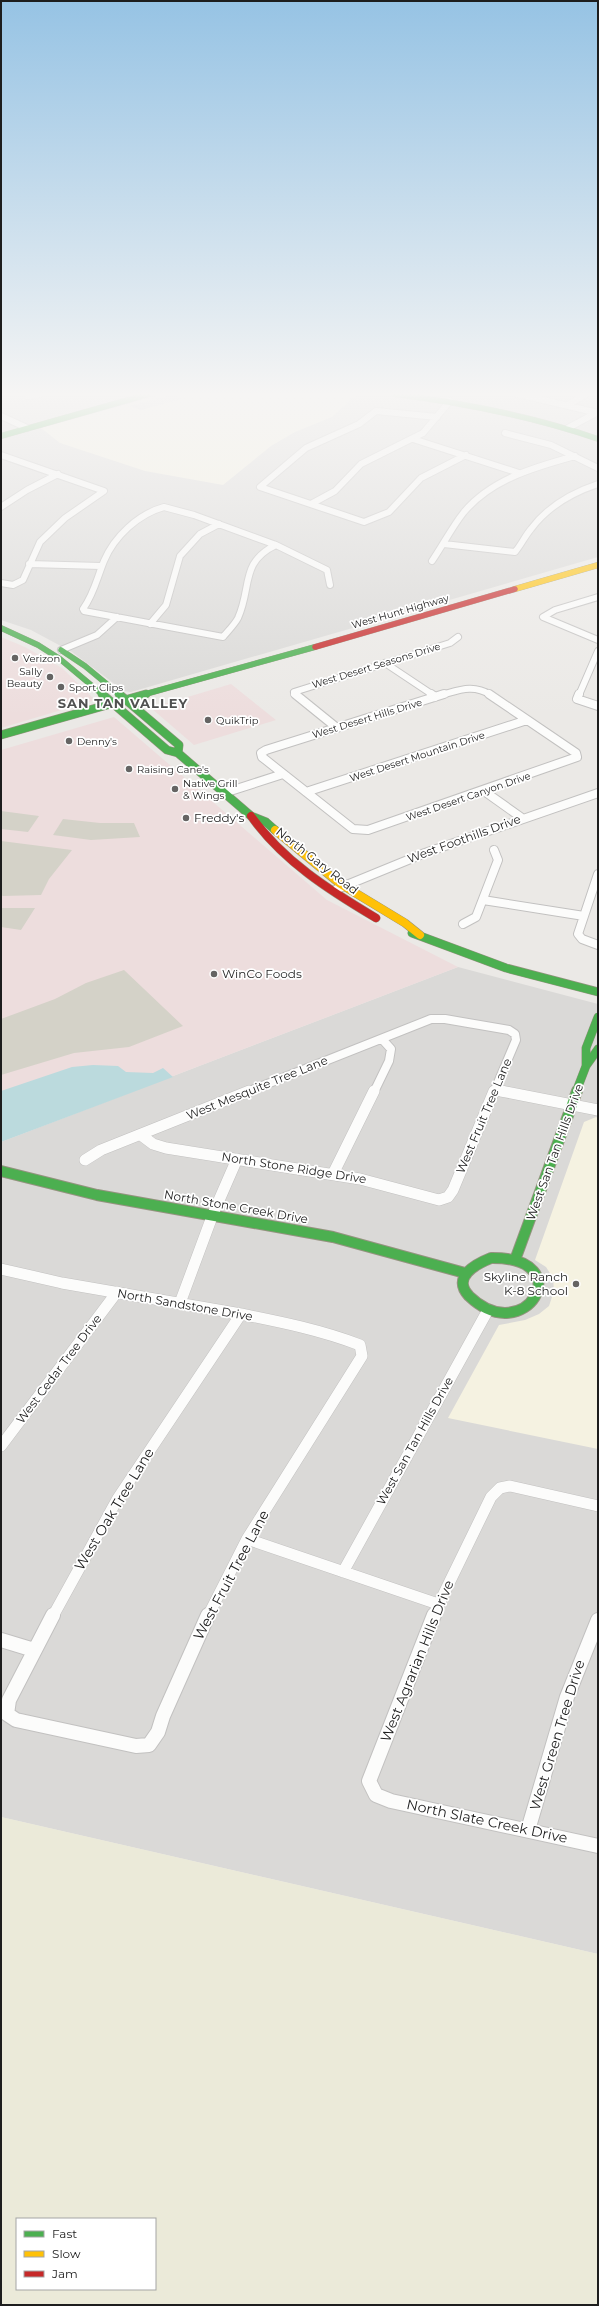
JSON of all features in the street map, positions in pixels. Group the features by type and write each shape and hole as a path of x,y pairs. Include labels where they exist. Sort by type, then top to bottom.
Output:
{"main road":[{"name":"West Hunt Highway","path":"1,735 128,702 199,678 208,678 598,565"},
{"name":"North Gary Road","path":"1,628 20,631 61,650 85,666 179,745 178,753"},
{"name":"North Gary Road","path":"1,628 52,653 167,750 178,753 251,816 266,822 343,886 384,912 411,925 420,935"},
{"name":"West Hunt Highway","path":"1,742 115,705"},
{"path":"151,737 166,742 174,742"},
{"name":"North Gary Road","path":"251,816 254,825 332,891 385,923 402,931 420,935 506,968 598,992"},
{"name":"West San Tan Hills Drive","path":"586,1066 586,1048 598,1017"},
{"name":"West San Tan Hills Drive","path":"515,1260 586,1066 598,1049"},
{"name":"North Stone Creek Drive","path":"1,1171 96,1195 213,1214 334,1237 465,1273"},
{"path":"503,1258 515,1260 534,1271 539,1279 541,1288 539,1296 533,1304 518,1311 500,1313 488,1310 468,1298 462,1281 465,1273 480,1261 503,1258"}],"street":[{"path":"1,583 19,583 23,580 40,542 50,531 88,502"},
{"path":"305,502 364,522 389,512 399,502"},
{"path":"312,504 316,502"},
{"path":"432,561 470,506 475,502"},
{"path":"444,544 515,552 532,526 549,508 559,502"},
{"path":"277,545 264,551 251,565 238,618 223,637 84,612 83,609 92,597 101,566 110,548 136,523 163,507 174,509 277,545 324,567 327,570 330,585"},
{"path":"150,624 166,605 180,556 187,546 200,534 219,524"},
{"path":"29,564 101,566"},
{"path":"598,597 555,610 543,617 598,640"},
{"path":"61,650 97,635 117,617"},
{"name":"West Desert Seasons Drive","path":"337,728 295,695 294,692 450,643 458,637"},
{"path":"598,651 577,699 581,702 598,706"},
{"path":"385,663 435,697"},
{"name":"West Desert Hills Drive","path":"283,774 262,757 262,753 266,750 435,697 474,687 481,689 527,720"},
{"name":"West Desert Canyon Drive","path":"306,792 353,829 358,831 368,830 484,791 577,757 576,753 527,720"},
{"name":"West Desert Mountain Drive","path":"306,792 527,720"},
{"path":"224,793 283,774 306,792"},
{"path":"484,791 522,818"},
{"name":"West Foothills Drive","path":"332,891 425,853 522,818 598,793"},
{"path":"463,924 476,917 498,860 494,850"},
{"path":"598,874 578,934 582,939 598,944"},
{"path":"483,900 584,916"},
{"name":"West Fruit Tree Lane","path":"431,1019 445,1019 509,1030 515,1034 516,1040 453,1190 448,1197"},
{"name":"West Mesquite Tree Lane","path":"85,1160 102,1150 431,1019"},
{"path":"333,1174 388,1066 391,1049 382,1039"},
{"path":"495,1090 598,1110"},
{"name":"North Stone Ridge Drive","path":"141,1135 153,1144 333,1174 377,1183 439,1200 448,1197"},
{"path":"180,1303 213,1214 237,1159"},
{"name":"North Sandstone Drive","path":"1,1269 71,1286 118,1292 311,1328 333,1334 360,1345 362,1351"},
{"name":"West Cedar Tree Drive","path":"1,1446 118,1292"},
{"name":"West San Tan Hills Drive","path":"343,1572 488,1310"},
{"name":"West Oak Tree Lane","path":"7,1714 9,1700 79,1564 118,1498 241,1314"},
{"name":"West Fruit Tree Lane","path":"7,1714 16,1720 132,1745 149,1744 158,1732 163,1716 200,1631 247,1538 362,1356 362,1351"},
{"name":"West Agrarian Hills Drive","path":"376,1795 369,1781 438,1604 491,1497 500,1488 510,1486 598,1506"},
{"path":"247,1538 438,1604"},
{"name":"West Green Tree Drive","path":"528,1830 564,1706 585,1646 598,1620"},
{"path":"1,1640 34,1650"},
{"name":"North Slate Creek Drive","path":"376,1795 391,1801 598,1846"}],"shaded area":[{"path":"1,502 598,502 598,557 131,692 124,691 72,652 31,630 1,620"},
{"path":"1,637 25,647 62,668 95,700 1,728"},
{"path":"231,684 276,720 194,745 151,708"},
{"path":"114,717 327,900 458,967 1,1142 1,750"},
{"path":"1,811 39,816 28,832 1,829"},
{"path":"63,819 100,823 134,823 140,837 91,840 53,835"},
{"path":"1,841 72,850 49,879 41,895 3,896 1,895"},
{"path":"1,908 35,908 21,930 1,927"},
{"path":"458,967 598,1004 598,1954 1,1817 1,1142"},
{"path":"124,970 183,1026 129,1047 74,1053 1,1075 1,1019 55,999 86,983"},
{"name":"Skyline Ranch K-8 School","path":"596,1117 598,1118 598,1449 448,1418 499,1325 525,1320 539,1314 549,1306 554,1291 553,1278 546,1267 535,1260 584,1122"}],"green space":[{"path":"1,1817 598,1954 598,2305 1,2305"}],"water":[{"path":"93,1065 118,1066 126,1072 153,1073 163,1068 173,1077 1,1142 1,1091 72,1067"}],"traffic: fast":[{"path":"1,628 38,645 60,659 167,750 178,753 251,816 266,822 275,830"},
{"path":"1,735 315,647"},
{"path":"61,650 85,666 179,745 178,753"},
{"path":"412,933 506,968 598,992"},
{"path":"586,1066 586,1048 598,1017"},
{"path":"515,1260 586,1066 598,1049"},
{"path":"1,1171 97,1195 333,1237 465,1273"},
{"path":"491,1258 512,1259 529,1268 538,1280 539,1287 535,1300 528,1306 515,1311 501,1312 487,1308 476,1302 467,1293 463,1284 465,1274 474,1265 491,1258"}],"traffic: slow":[{"path":"515,589 598,565"},
{"path":"275,830 339,883 405,923 420,935"}],"traffic: jam":[{"path":"315,647 515,589"},
{"path":"251,816 275,846 290,860 325,886 376,918"}],"place":[{"name":"Verizon","path":"15,658"},
{"name":"Sally Beauty","path":"50,677"},
{"name":"Sport Clips","path":"61,687"},
{"name":"QuikTrip","path":"208,720"},
{"name":"Denny's","path":"69,741"},
{"name":"Raising Cane's","path":"129,769"},
{"name":"Native Grill & Wings","path":"175,789"},
{"name":"Freddy's","path":"186,818"},
{"name":"WinCo Foods","path":"214,974"},
{"name":"Skyline Ranch K-8 School","path":"576,1284"}],"district":[{"name":"SAN TAN VALLEY","path":"123,703"}]}
